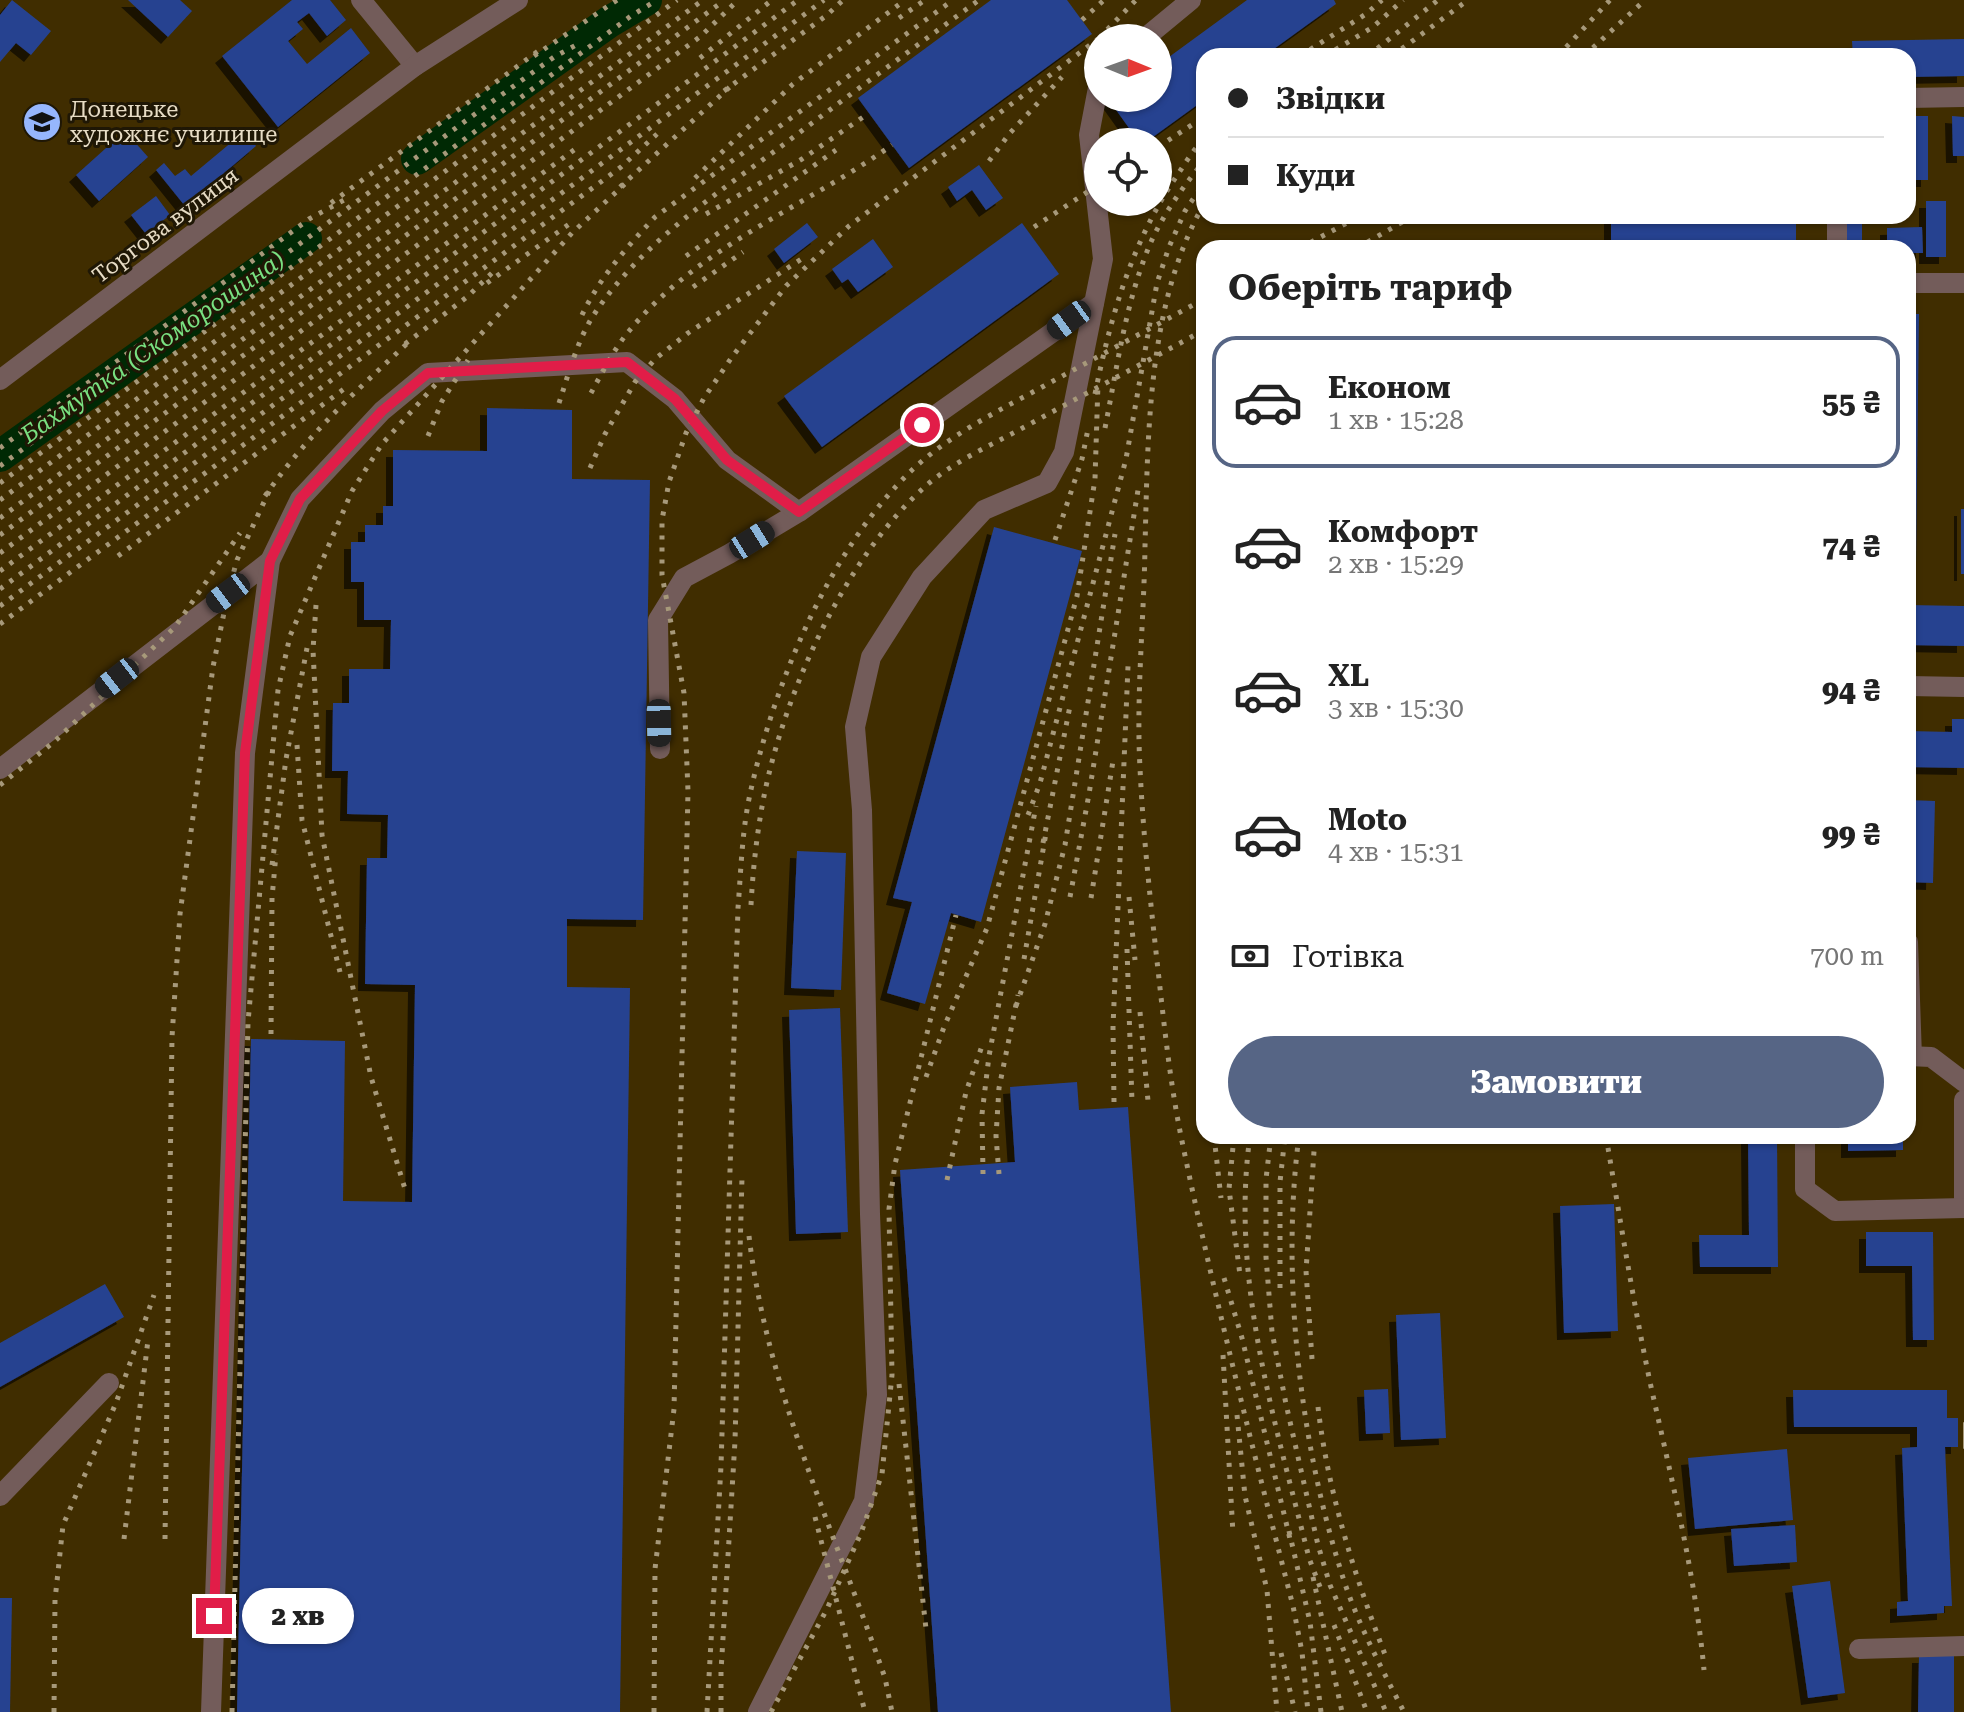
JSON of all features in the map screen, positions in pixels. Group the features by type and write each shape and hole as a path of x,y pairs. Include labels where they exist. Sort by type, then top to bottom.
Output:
{"street":[{"path":"361,0 415,66"},
{"name":"Торгова вулиця","path":"0,380 415,66 518,0"},
{"path":"1162,24 1191,0"},
{"path":"1916,98 1964,97"},
{"path":"758,1712 864,1501 877,1395 869,1199 862,810 855,727 871,657 922,577 984,510 1047,483 1064,452 1103,259 1089,135 1093,112"},
{"path":"1916,283 1964,283"},
{"path":"660,749 658,620 684,578 799,512 1094,303"},
{"path":"211,1712 245,753 270,561 300,499 382,411 428,373 627,362 675,399 727,460 799,512"},
{"path":"0,769 270,561"},
{"path":"1916,686 1964,687"},
{"path":"1916,1056 1931,1057 1958,1073"},
{"path":"1964,1100 1964,1198"},
{"path":"1805,1144 1805,1189 1835,1211 1964,1208"},
{"path":"0,1496 109,1383"},
{"path":"1859,1649 1964,1646"}],"building":[{"path":"12,0 51,31 31,55 16,43 0,62 0,15"},
{"path":"128,0 180,0 192,11 168,37"},
{"path":"292,0 330,0 346,20 327,36 309,13 297,22 303,29 288,41 307,64 351,28 370,53 278,127 222,56"},
{"path":"991,0 1067,0 1085,24 1084,40 909,168 858,98"},
{"path":"1247,0 1334,0 1336,4 1275,48 1196,48 1196,106 1165,128 1129,128 1118,112 1172,112 1172,55"},
{"path":"1964,39 1964,76 1916,77 1916,48 1852,48 1852,41"},
{"path":"1916,116 1928,116 1928,180 1916,180"},
{"path":"1952,116 1964,117 1964,156 1953,156"},
{"path":"125,131 148,157 99,201 76,175"},
{"path":"245,131 256,146 185,206 156,170 164,163 175,176 185,169 191,176"},
{"path":"979,165 1003,198 986,210 972,190 957,201 948,187"},
{"path":"156,196 170,215 146,234 131,215"},
{"path":"1926,201 1946,201 1946,257 1926,257"},
{"path":"807,223 818,237 784,263 774,249"},
{"path":"1022,223 1059,274 822,447 784,396"},
{"path":"1611,224 1796,224 1796,240 1611,240"},
{"path":"1844,224 1862,224 1862,240 1844,240"},
{"path":"1922,227 1923,253 1916,253 1916,240 1887,240 1887,228"},
{"path":"873,239 893,267 858,292 848,279 842,283 832,269"},
{"path":"1916,314 1919,314 1916,564"},
{"path":"487,408 572,410 572,479 650,480 643,920 567,919 567,987 630,988 620,1712 237,1712 251,1039 345,1041 343,1201 412,1202 415,985 365,984 367,858 387,858 388,815 347,814 348,771 332,771 333,703 349,703 349,669 390,669 391,620 364,620 364,582 351,582 351,542 365,542 365,525 383,525 383,506 393,506 393,450 487,451"},
{"path":"1961,509 1964,509 1964,574 1961,574"},
{"path":"994,527 1082,551 981,922 951,913 925,1004 887,993 912,902 893,898"},
{"path":"1916,605 1964,606 1964,646 1916,645"},
{"path":"1952,719 1964,719 1964,768 1916,767 1916,731 1952,732"},
{"path":"1916,800 1935,801 1933,883 1916,882"},
{"path":"797,851 846,853 841,990 791,988"},
{"path":"840,1008 848,1232 796,1234 789,1010"},
{"path":"1077,1082 1079,1110 1128,1107 1171,1712 938,1712 900,1170 1015,1162 1010,1087"},
{"path":"1748,1144 1777,1144 1778,1267 1700,1267 1699,1235 1749,1235"},
{"path":"1848,1144 1903,1144 1903,1150 1848,1151"},
{"path":"1614,1204 1618,1331 1564,1333 1560,1206"},
{"path":"1866,1232 1933,1232 1934,1340 1913,1340 1912,1266 1866,1266"},
{"path":"105,1284 124,1317 0,1387 0,1343"},
{"path":"1440,1313 1446,1438 1401,1440 1396,1315"},
{"path":"1388,1389 1390,1433 1366,1434 1364,1390"},
{"path":"1793,1390 1947,1390 1947,1418 1958,1418 1958,1447 1945,1447 1952,1606 1944,1606 1944,1613 1897,1616 1897,1602 1908,1601 1902,1448 1917,1447 1917,1427 1794,1427"},
{"path":"1787,1449 1793,1520 1695,1529 1688,1458"},
{"path":"1795,1525 1797,1562 1734,1566 1731,1529"},
{"path":"1830,1581 1845,1693 1808,1698 1792,1586"},
{"path":"0,1598 12,1598 10,1712 0,1712"},
{"path":"1919,1656 1954,1656 1954,1712 1918,1712"}],"waterway":[{"name":"Бахмутка (Скоморошина)","path":"417,159 609,22 646,0"},
{"name":"Бахмутка (Скоморошина)","path":"0,456 306,238"}],"tram line":[{"path":"1964,1423 1964,1448"}],"railway":[{"path":"534,56 617,0"},
{"path":"0,483 631,16 657,0"},
{"path":"0,500 677,0"},
{"path":"0,518 703,0"},
{"path":"0,553 701,36 738,0"},
{"path":"700,58 772,0"},
{"path":"0,589 798,0"},
{"path":"0,606 824,0"},
{"path":"724,91 843,0"},
{"path":"695,178 793,84 905,0"},
{"path":"899,18 925,0"},
{"path":"582,315 606,275 655,217 953,0"},
{"path":"559,403 583,334 613,288 633,265 679,223 729,184 979,0"},
{"path":"1082,20 1104,0"},
{"path":"1113,24 1136,0"},
{"path":"1313,48 1366,14 1382,0"},
{"path":"1338,48 1373,27 1403,0"},
{"path":"1378,48 1438,0"},
{"path":"1403,48 1468,0"},
{"path":"1565,48 1610,0"},
{"path":"1593,48 1645,0"},
{"path":"0,535 722,2"},
{"path":"0,466 464,122 554,57 578,44"},
{"path":"331,203 541,49"},
{"path":"654,1712 655,1569 674,1409 688,791 684,693 662,575 662,520 669,482 686,433 704,398 786,286 849,226 1084,50"},
{"path":"989,161 1010,133 1062,77"},
{"path":"620,187 733,84"},
{"path":"706,214 802,159 869,113"},
{"path":"1172,138 1196,122"},
{"path":"0,624 621,167 657,134"},
{"path":"591,393 629,331 687,275 754,229 892,145"},
{"path":"0,571 578,147"},
{"path":"1095,394 1116,307 1136,252 1162,199 1196,149"},
{"path":"686,256 836,150"},
{"path":"1105,428 1127,315 1140,271 1159,226 1196,172"},
{"path":"232,1712 248,1022 278,690 290,636 352,491 382,444 572,233 628,181"},
{"path":"1034,227 1084,194"},
{"path":"1028,815 1040,783 1126,459 1157,283 1169,247 1196,195"},
{"path":"0,448 309,219 344,200"},
{"path":"1196,220 1171,284 1161,326 1150,415 1139,741 1143,817 1165,1031 1178,1123 1249,1434 1293,1606 1302,1652 1308,1712"},
{"path":"487,283 572,222"},
{"path":"1315,240 1345,224"},
{"path":"1371,240 1399,224"},
{"path":"693,287 743,252"},
{"path":"590,468 605,434 635,382 655,359 688,333 803,258"},
{"path":"405,344 467,297 492,273"},
{"path":"707,1712 721,1466 738,908 747,808 774,708 790,664 830,579 855,539 911,471 974,424 1196,303"},
{"path":"751,905 764,796 774,755 803,670 846,586 898,513 928,484 971,455 1196,334"},
{"path":"265,496 316,433 412,339"},
{"path":"428,436 442,401 468,360"},
{"path":"926,1077 987,928 1077,596 1095,479 1098,383"},
{"path":"118,556 344,389"},
{"path":"1055,540 1082,459 1088,429"},
{"path":"165,1539 172,1037 180,914 213,667 228,593 237,560 271,487"},
{"path":"1070,897 1138,490"},
{"path":"0,785 55,741 175,627 240,533"},
{"path":"1016,1006 1045,924 1065,845 1115,534"},
{"path":"316,605 313,650 322,835 371,1077 405,1189"},
{"path":"272,865 286,759 307,648"},
{"path":"1114,1102 1113,1027 1128,666"},
{"path":"1043,843 1070,706"},
{"path":"297,745 302,820 340,972"},
{"path":"1091,898 1113,761"},
{"path":"983,1174 982,1114 989,1056 1036,806"},
{"path":"1024,959 1046,833"},
{"path":"271,1034 272,898 276,854"},
{"path":"1129,897 1135,960"},
{"path":"771,1712 827,1609 861,1533 882,1474 892,1375 889,1209 895,1164 956,915"},
{"path":"1127,949 1132,1102"},
{"path":"999,1174 996,1136 999,1088 1018,995"},
{"path":"1140,1012 1148,1101"},
{"path":"947,1180 966,1092 983,1043"},
{"path":"1215,1144 1221,1198"},
{"path":"1233,1144 1229,1189 1240,1275"},
{"path":"1249,1144 1245,1190 1246,1243 1259,1349 1309,1558 1320,1587"},
{"path":"1270,1144 1266,1179 1266,1257 1272,1332 1286,1404 1330,1585 1386,1712"},
{"path":"1280,1288 1280,1182 1284,1144"},
{"path":"1298,1144 1292,1242 1293,1298 1304,1410 1314,1464 1346,1587 1404,1712"},
{"path":"1312,1359 1306,1271 1314,1144"},
{"path":"1607,1144 1644,1352 1688,1561 1704,1670"},
{"path":"721,1712 735,1441 742,1177"},
{"path":"749,1236 758,1293 787,1405 885,1678 892,1712"},
{"path":"1224,1278 1242,1338 1290,1539"},
{"path":"54,1712 55,1600 63,1525 116,1403 154,1295"},
{"path":"124,1539 148,1340"},
{"path":"1223,1355 1233,1534"},
{"path":"899,1384 926,1629"},
{"path":"1318,1407 1328,1471 1344,1534 1386,1657"},
{"path":"1237,1415 1245,1496 1267,1590 1277,1712"},
{"path":"815,1517 865,1712"},
{"path":"1289,1531 1310,1622 1321,1712"},
{"path":"1313,1577 1342,1712"},
{"path":"1334,1625 1367,1712"},
{"path":"1281,1653 1295,1712"}],"place":[{"name":"Донецьке художнє училище","path":"42,122"}],"route":[{"path":"214,1616 245,753 270,561 300,499 382,411 428,373 627,362 675,399 727,460 799,512 922,425"}]}
